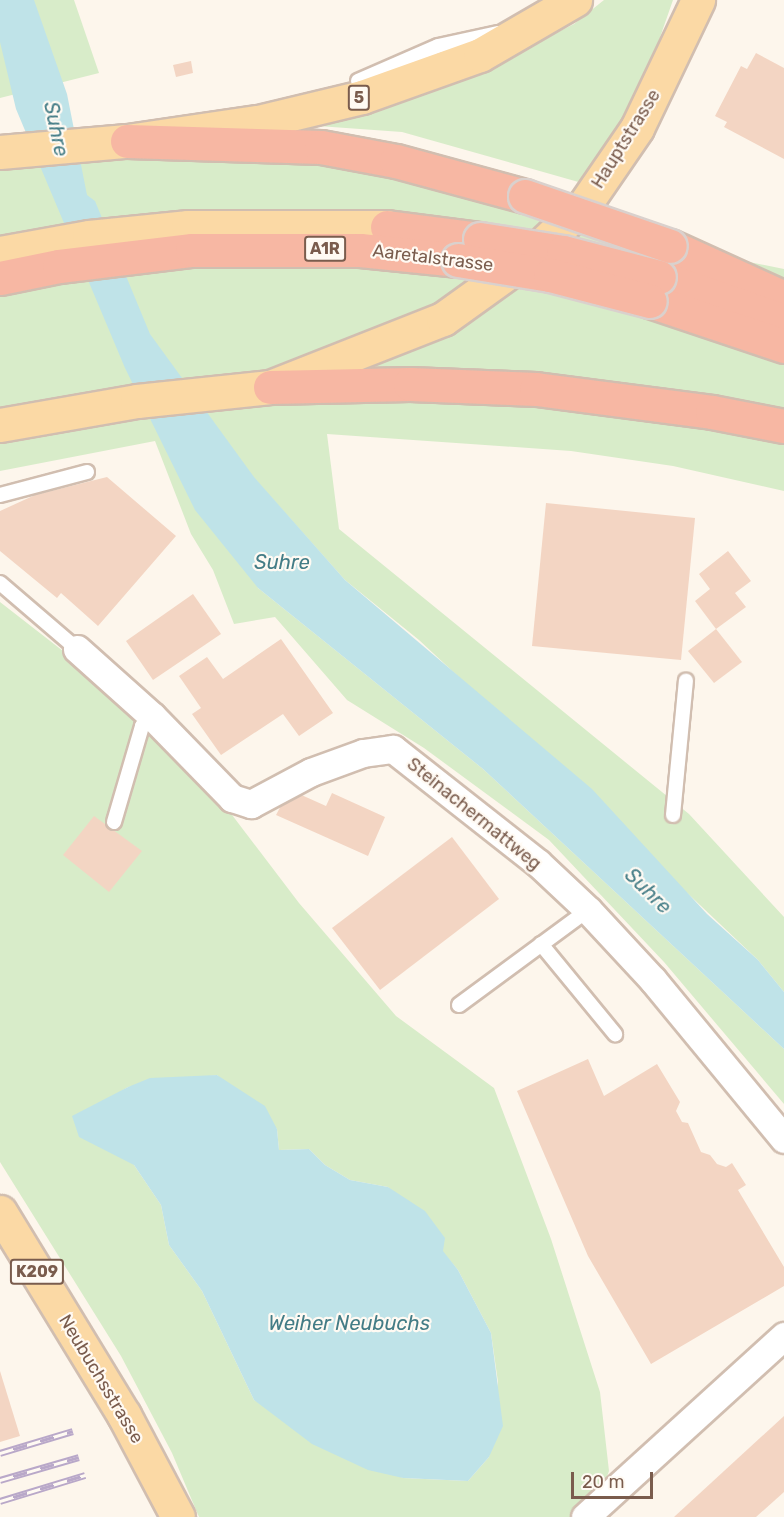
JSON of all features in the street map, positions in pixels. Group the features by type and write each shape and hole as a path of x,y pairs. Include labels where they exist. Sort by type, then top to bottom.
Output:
{"highway":[{"path":"127,141 177,136 321,147 407,164 525,196 670,246 784,298"},
{"name":"Aaretalstrasse","path":"387,227 469,249 550,275 655,289 784,321"},
{"name":"Aaretalstrasse","path":"10,264 190,238 360,250 469,249"},
{"name":"Aaretalstrasse","path":"655,289 784,346"},
{"path":"260,388 410,384 536,388 602,396 784,426"}],"main road":[{"name":"5","path":"177,136 258,122 362,98 445,70 530,29 575,0"},
{"name":"Hauptstrasse","path":"14,422 260,388 443,318 487,290 554,235 585,204 638,128 698,0"},
{"path":"0,152 127,141"},
{"name":"Aaretalstrasse","path":"190,238 387,227"},
{"name":"Neubuchsstrasse","path":"0,1212 124,1415 178,1517"}],"street":[{"name":"Steinachermattweg","path":"77,649 152,716 232,798 251,804 311,772 363,753 393,749 538,863 588,910 653,980 784,1139"},
{"path":"585,1517 784,1336"}],"lane":[{"path":"0,495 87,472"},
{"name":"Steinachermattweg","path":"0,583 77,649"},
{"path":"673,815 686,681"},
{"path":"114,822 142,726 152,716"},
{"path":"459,1005 588,910"},
{"path":"541,944 615,1034"}],"green space":[{"path":"0,0 74,0 99,73 0,98"},
{"path":"604,0 673,0 642,89 614,143 582,183 402,132 318,126 403,102 510,56 574,24"},
{"path":"127,141 321,147 670,246 784,269 784,491 673,466 571,451 327,434 339,529 689,814 784,917 784,992 758,960 491,707 419,640 345,580 254,478 224,437 258,588 483,769 784,1049 784,1104 664,962 549,840 424,748 347,700 275,617 234,624 213,570 191,534 155,441 0,471 0,166"},
{"path":"0,602 72,658 226,807 299,903 396,1016 494,1088 551,1239 600,1392 609,1471 595,1510 582,1517 199,1517 172,1453 121,1356 0,1162","holes":["217,1075 277,1129 279,1150 309,1149 325,1165 350,1180 388,1187 458,1270 491,1333 498,1382 489,1457 468,1481 403,1478 254,1400 202,1291 169,1245 161,1205 134,1165 110,1098 128,1087"]}],"water":[{"name":"Suhre","path":"0,0 34,0 67,94 87,195 95,201 150,334 254,477 345,580 592,789 707,914 758,960 784,992 784,1049 483,769 258,588 195,510 125,368 16,109 0,42"},
{"name":"Weiher Neubuchs","path":"217,1075 265,1106 277,1129 279,1150 309,1149 325,1165 350,1180 388,1187 425,1211 445,1238 443,1251 458,1270 491,1333 503,1426 489,1457 468,1481 403,1478 368,1470 312,1444 254,1400 202,1291 169,1245 161,1205 134,1165 79,1137 72,1116 128,1087 150,1078"}],"building":[{"path":"756,53 784,68 784,159 724,127 727,122 715,116 741,66 747,69"},
{"path":"191,61 193,73 176,77 173,65"},
{"path":"107,477 176,536 98,626 61,593 57,598 0,551 0,511 35,495"},
{"path":"546,503 695,518 681,660 532,646"},
{"path":"728,551 751,581 735,593 746,607 716,629 695,601 710,589 699,574"},
{"path":"193,594 221,634 153,680 126,641"},
{"path":"716,629 742,662 714,683 688,651"},
{"path":"281,639 333,713 299,736 283,714 221,755 192,714 201,708 179,676 207,657 223,679"},
{"path":"297,793 326,806 332,793 385,817 368,856 276,815 284,800"},
{"path":"94,816 142,851 109,892 63,855"},
{"path":"452,837 499,899 380,990 332,928"},
{"path":"588,1059 604,1096 657,1064 680,1102 676,1111 682,1122 688,1123 701,1152 710,1155 717,1164 726,1167 732,1163 746,1185 738,1190 784,1267 784,1286 651,1364 588,1256 517,1091"},
{"path":"0,1371 20,1436 0,1442"},
{"path":"784,1416 784,1492 756,1517 674,1517"}],"railway":[{"path":"0,1453 73,1431"},
{"path":"0,1480 79,1457"},
{"path":"0,1501 85,1475"}]}
